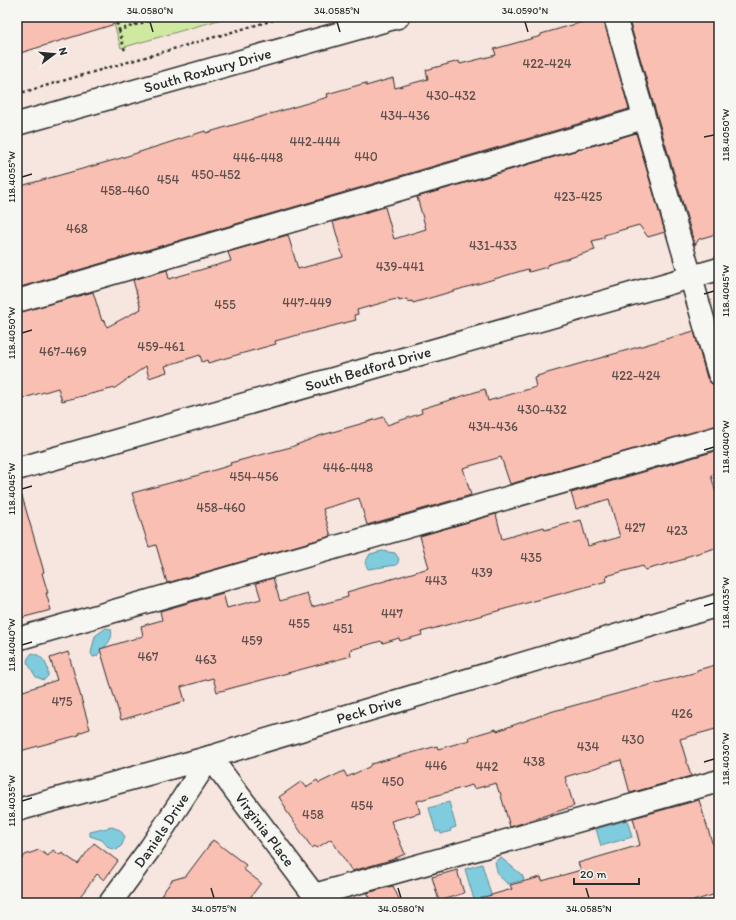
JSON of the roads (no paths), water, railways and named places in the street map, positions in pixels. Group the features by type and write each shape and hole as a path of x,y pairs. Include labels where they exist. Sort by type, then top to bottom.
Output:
{"street":[{"name":"South Roxbury Drive","path":"17,124 398,17"},
{"path":"615,17 719,374"},
{"path":"17,301 644,118"},
{"name":"South Bedford Drive","path":"17,470 719,269"},
{"path":"17,639 719,437"},
{"name":"Peck Drive","path":"17,810 210,757 719,605"},
{"name":"Virginia Place","path":"210,757 317,899"},
{"name":"Daniels Drive","path":"110,903 151,847 210,757"},
{"path":"317,899 719,781"}],"water":[{"path":"382,551 395,553 399,559 397,565 368,569 365,563 370,554"},
{"path":"106,628 111,629 112,633 110,641 97,656 93,657 91,653 95,636"},
{"path":"32,653 39,656 46,665 48,676 44,680 36,677 27,662"},
{"path":"449,802 456,827 450,829 451,831 441,834 440,831 436,832 429,808"},
{"path":"627,820 632,837 601,846 596,829"},
{"path":"112,827 120,830 125,837 122,845 117,850 109,848 102,840 90,836 90,832"},
{"path":"500,857 522,875 524,880 508,884 498,875 495,862"},
{"path":"482,864 492,898 475,903 465,869"}]}
